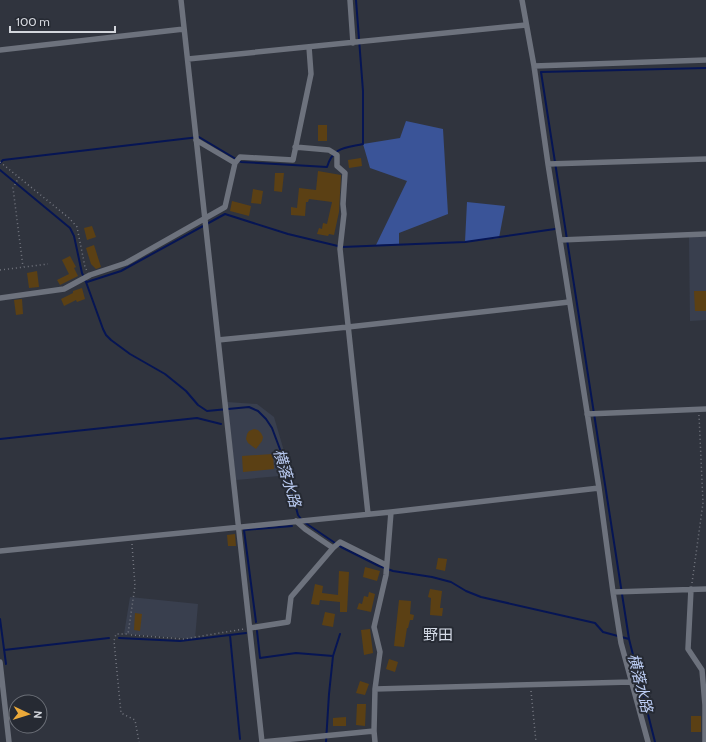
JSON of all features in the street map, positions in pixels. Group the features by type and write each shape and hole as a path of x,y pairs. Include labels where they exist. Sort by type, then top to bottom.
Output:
{"street":[{"path":"180,0 188,59 204,219 262,742 374,731"},
{"path":"350,0 353,43"},
{"path":"522,0 534,66 619,631 631,682 648,742"},
{"path":"188,59 526,25"},
{"path":"0,50 184,29"},
{"path":"0,298 64,289 90,275 126,263 225,207 235,163 240,157 293,160 311,74 309,47"},
{"path":"534,66 706,60"},
{"path":"196,140 235,163"},
{"path":"295,147 329,150 337,155 337,166 345,173 343,204 344,214 340,247 368,514"},
{"path":"548,164 706,159"},
{"path":"560,240 706,234"},
{"path":"218,340 569,302"},
{"path":"587,414 706,409"},
{"path":"0,551 390,512 598,488"},
{"path":"375,742 375,689 380,652 374,626 386,575 390,512"},
{"path":"296,521 333,548"},
{"path":"250,628 288,622 291,598 333,548 340,542 386,565"},
{"path":"613,592 706,589"},
{"path":"691,590 688,649 702,670 705,705 705,738"},
{"path":"0,662 9,742"},
{"path":"375,689 530,686 631,682"}],"path":[{"path":"1,162 69,218 77,227 85,267 90,275"},
{"path":"19,177 13,188 23,267"},
{"path":"0,270 48,264"},
{"path":"691,590 703,503 699,410"},
{"path":"132,538 135,586 128,634 116,634 114,642 121,713 135,720 139,742"},
{"path":"131,635 184,639 250,628"},
{"path":"530,686 536,742"}],"shaded area":[{"path":"406,121 443,129 448,214 399,233 399,244 376,245 407,181 370,168 363,144 400,138"},
{"path":"467,202 505,206 499,238 465,242"},
{"path":"689,237 706,237 706,320 690,321"},
{"path":"227,402 257,404 274,417 291,475 236,480"},
{"path":"130,597 198,604 195,639 124,634"}],"building":[{"path":"318,125 327,125 327,141 318,141"},
{"path":"361,158 362,166 349,168 348,160"},
{"path":"318,171 341,175 339,212 334,235 329,234 328,236 317,234 319,228 322,229 323,223 327,224 332,202 309,199 308,202 306,202 305,216 291,215 291,207 297,208 299,188 316,190"},
{"path":"275,173 284,173 282,192 274,191"},
{"path":"253,189 263,191 261,204 251,203"},
{"path":"232,201 251,206 249,216 230,211"},
{"path":"92,226 96,237 87,240 84,228"},
{"path":"94,245 101,267 96,269 91,264 86,248"},
{"path":"70,256 76,267 74,268 78,276 60,285 57,280 69,274 62,260"},
{"path":"37,271 39,287 29,288 27,273"},
{"path":"82,288 85,299 77,302 76,300 64,306 61,299 73,293 73,291"},
{"path":"694,291 706,291 706,311 695,311"},
{"path":"22,299 23,314 16,315 14,300"},
{"path":"254,429 258,430 263,437 256,449 248,443 246,439 249,431"},
{"path":"273,454 274,469 243,472 242,456"},
{"path":"235,534 236,546 228,546 227,535"},
{"path":"438,558 447,559 445,571 436,569"},
{"path":"365,567 380,571 377,581 363,577"},
{"path":"339,571 349,572 347,612 340,612 340,602 320,600 319,605 311,604 315,584 323,586 322,593 338,595"},
{"path":"430,589 442,591 440,608 443,608 442,616 430,615 431,598 428,597"},
{"path":"369,592 375,594 371,612 357,609 359,603 362,604 364,596 368,597"},
{"path":"399,600 411,601 410,614 414,615 413,620 410,620 407,628 404,647 394,646"},
{"path":"325,612 335,614 333,627 322,625"},
{"path":"135,613 142,614 140,631 134,630"},
{"path":"370,629 373,653 364,655 361,630"},
{"path":"389,659 398,662 395,672 386,669"},
{"path":"360,681 369,684 365,695 356,693"},
{"path":"357,704 366,704 365,726 356,725"},
{"path":"691,716 701,716 701,732 691,732"},
{"path":"346,717 346,726 333,726 333,718"}],"waterway":[{"path":"0,163 3,160 199,137 241,162 327,167 336,152 345,148 363,144 363,91 356,0"},
{"path":"629,639 541,72 706,68"},
{"name":"横落水路","path":"0,170 70,228 74,236 82,273 103,329 111,340 130,354 165,374 186,391 198,405 207,411 249,407 258,411 266,419 272,428 281,452 298,515 301,519"},
{"path":"87,282 121,271 225,214 288,234 342,247 465,242 555,229"},
{"path":"0,439 197,418 221,424"},
{"name":"横落水路","path":"304,522 341,547 379,566 393,571 432,577 451,582 466,591 481,597 595,623 603,632 629,639 655,742"},
{"path":"256,622 244,530 292,526"},
{"path":"0,619 6,664"},
{"path":"257,631 260,658 296,653 333,656"},
{"path":"119,638 180,641 246,633"},
{"path":"326,742 333,656 340,634"},
{"path":"230,635 240,739"},
{"path":"4,650 109,638"}],"district":[{"name":"野田","path":"438,635"}]}
